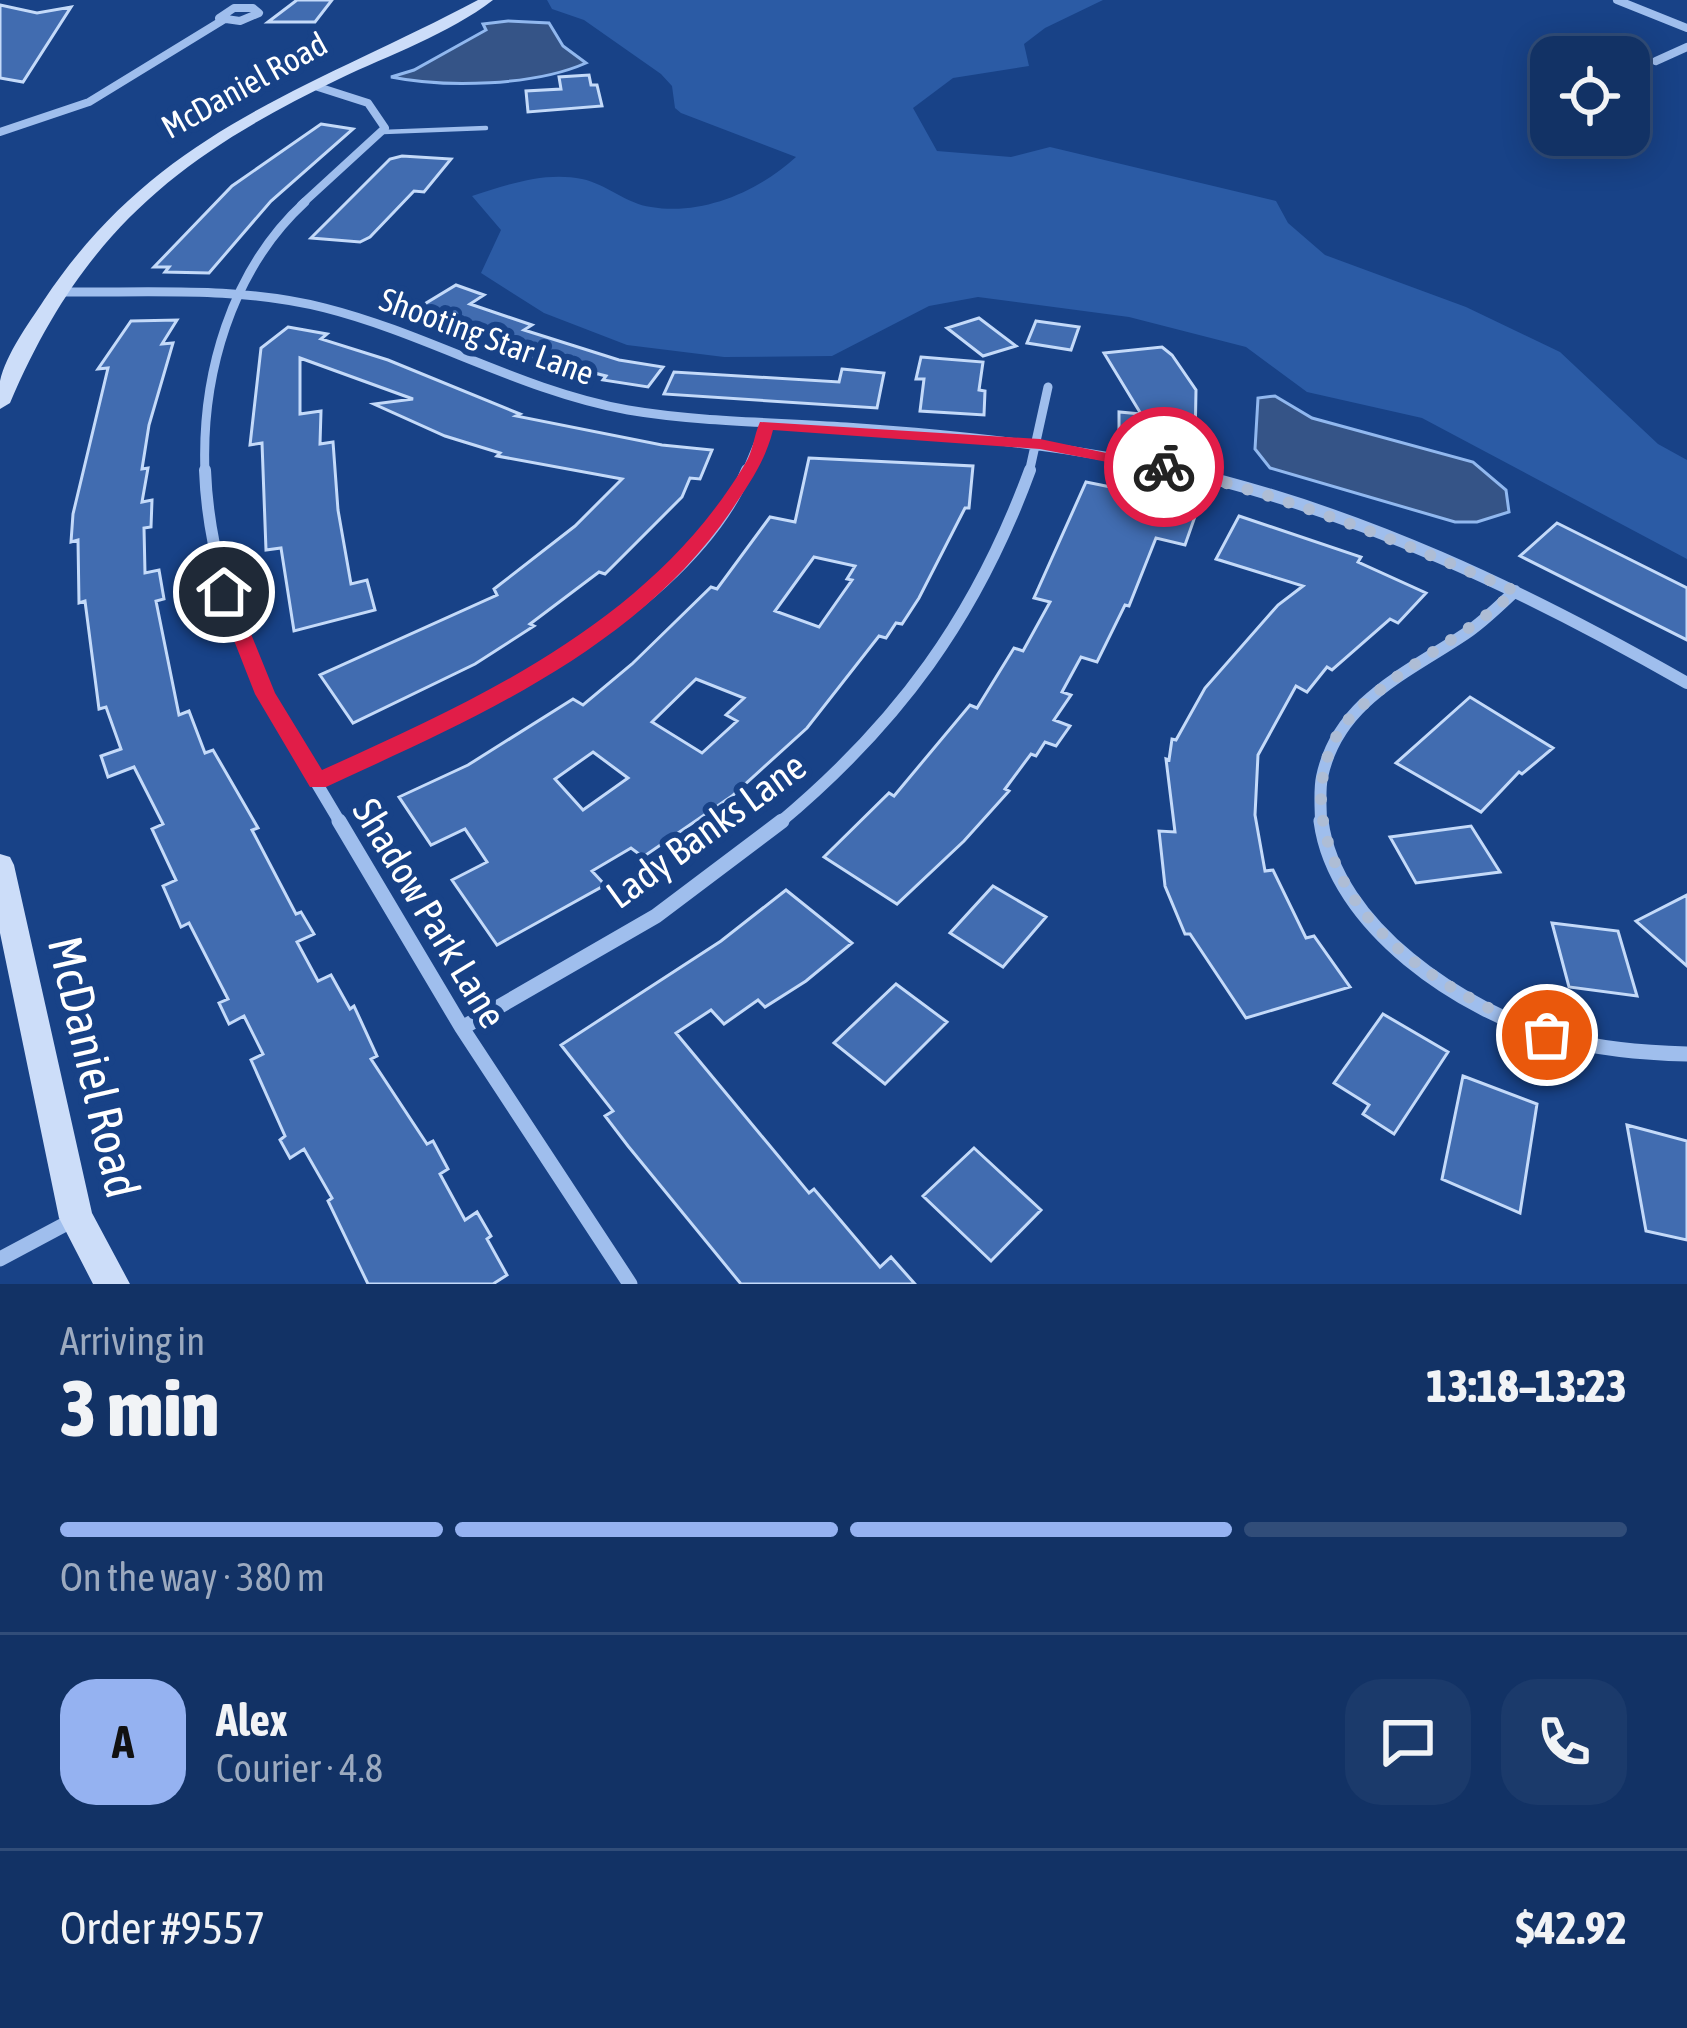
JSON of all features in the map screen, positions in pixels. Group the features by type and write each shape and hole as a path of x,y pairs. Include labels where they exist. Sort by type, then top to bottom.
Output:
{"main road":[{"name":"McDaniel Road","path":"0,403 61,292 124,209 170,169 224,134 487,0"},
{"name":"McDaniel Road","path":"0,865 30,1013 53,1094 76,1218 112,1284"}],"street":[{"path":"1617,0 1687,28"},
{"path":"0,132 47,121 100,99 224,20 246,20 259,11 228,10 218,16 224,20"},
{"path":"1656,61 1687,47"},
{"path":"318,87 371,105 381,114 383,132"},
{"name":"Shadow Park Lane","path":"383,132 281,224 250,268 218,352 202,422 205,513 241,641 274,712 462,1028 630,1284"},
{"name":"Shooting Star Lane","path":"61,292 239,295 353,316 577,400 766,425 1040,444 1127,459 1284,499 1382,532 1515,591 1687,683"},
{"name":"Lady Banks Lane","path":"462,1028 678,901 820,792 919,687 994,571 1040,444 1048,387"},
{"path":"318,782 436,730 512,688 627,610 711,525 757,460 766,425"},
{"path":"1515,591 1469,631 1402,671 1344,724 1318,783 1327,848 1358,910 1415,964 1477,1006 1547,1035 1647,1053 1687,1054"},
{"path":"0,1259 76,1218"}],"lane":[{"path":"383,132 487,128"}],"shaded area":[{"path":"547,0 1103,0 1045,28 1024,44 1029,66 953,78 913,108 937,151 1011,157 1050,147 1276,201 1288,223 1325,255 1466,307 1560,352 1658,444 1687,460 1687,559 1422,418 1307,392 1246,347 1129,317 978,297 929,306 832,356 724,357 627,345 544,313 481,273 501,230 472,196 526,180 568,177 642,205 690,208 748,190 796,157 681,113 675,108 672,86 661,74 584,20 552,9"},
{"path":"549,23 563,46 586,63 490,83 391,77 414,70 486,30 483,24"},
{"path":"1275,396 1312,418 1473,462 1506,490 1509,512 1477,522 1455,522 1270,468 1255,449 1258,398"}],"building":[{"path":"297,0 332,0 315,22 268,22"},
{"path":"0,5 37,13 71,7 23,82 0,78"},
{"path":"589,75 602,106 528,112 526,91 561,89 559,77"},
{"path":"321,124 353,129 271,201 209,273 165,272 169,267 154,267 232,186"},
{"path":"390,159 451,159 424,192 414,191 370,237 360,242 311,238"},
{"path":"456,285 484,295 470,304 532,325 524,330 619,360 663,367 648,387 603,380 606,376 516,353 519,350 413,311"},
{"path":"979,318 1016,346 983,356 947,328"},
{"path":"177,320 162,344 173,343 149,425 142,502 152,500 151,527 144,528 145,573 159,570 164,599 156,601 179,715 189,711 205,753 213,750 258,828 252,830 296,914 301,912 314,934 297,942 318,981 331,975 350,1009 354,1006 377,1056 371,1059 427,1144 433,1141 448,1169 440,1174 465,1220 477,1212 491,1236 487,1239 507,1275 493,1284 368,1284 328,1201 332,1198 304,1149 290,1158 280,1140 285,1136 251,1060 263,1054 244,1016 229,1024 219,1003 228,999 189,923 181,927 163,886 176,880 152,829 163,824 134,767 108,777 101,756 121,749 106,707 99,709 85,601 79,603 78,540 71,542 73,514 108,368 98,369 131,321"},
{"path":"1036,321 1079,327 1071,350 1027,343"},
{"path":"288,327 327,334 321,339 388,360 520,414 516,416 662,445 712,450 700,479 690,478 682,497 605,574 599,572 530,624 534,626 475,664 353,723 320,675 497,595 494,589 575,526 622,479 497,456 500,453 445,436 374,404 413,399 300,358 300,414 321,411 320,444 333,442 351,584 367,580 375,610 294,631 281,548 266,550 262,443 250,445 261,348"},
{"path":"1162,347 1196,390 1195,443 1119,436 1119,412 1141,414 1104,353"},
{"path":"921,357 983,362 979,390 985,391 984,415 920,411 924,379 916,379"},
{"path":"842,369 884,373 877,408 664,394 674,372 839,382"},
{"path":"809,458 973,466 969,508 919,598 902,624 896,623 886,638 879,636 807,728 732,796 643,857 631,848 592,871 605,885 497,945 452,880 487,862 465,829 431,845 399,797 468,765 573,699 583,705 711,587 717,589 770,517 795,522","holes":["814,557 855,566 847,579 852,580 819,627 775,611","696,679 744,698 726,715 737,721 702,753 652,722","593,752 628,778 583,810 555,779"]},
{"path":"1086,482 1199,505 1185,545 1156,538 1129,606 1125,605 1097,662 1081,657 1062,692 1071,695 1054,720 1070,726 1056,746 1045,742 1036,756 1031,754 1005,789 1009,791 897,904 824,857 889,793 894,796 970,705 977,708 1014,648 1023,651 1050,602 1034,598"},
{"path":"1239,516 1361,557 1358,562 1426,593 1398,623 1390,619 1332,670 1327,667 1307,692 1296,686 1258,755 1255,815 1265,871 1273,870 1306,938 1314,936 1350,987 1246,1018 1190,934 1185,934 1165,886 1159,831 1175,832 1166,759 1172,739 1176,740 1205,688 1278,605 1303,586 1216,559"},
{"path":"1557,523 1687,588 1687,640 1520,556"},
{"path":"1470,697 1553,748 1519,772 1481,812 1396,763"},
{"path":"1471,826 1500,872 1416,883 1390,837"},
{"path":"993,886 1046,917 1003,967 950,933"},
{"path":"786,890 852,943 765,1007 758,1000 724,1024 711,1010 676,1033 809,1193 814,1189 880,1267 891,1257 915,1284 741,1284 605,1116 613,1111 561,1045 721,941"},
{"path":"1687,895 1687,966 1636,921"},
{"path":"1552,923 1618,931 1637,996 1569,987"},
{"path":"896,984 947,1022 885,1084 834,1043"},
{"path":"1383,1014 1448,1052 1394,1134 1363,1114 1369,1105 1334,1083"},
{"path":"1463,1076 1537,1104 1520,1213 1442,1179"},
{"path":"1627,1125 1687,1141 1687,1240 1646,1231"},
{"path":"974,1148 1041,1210 991,1261 923,1196"}],"way so far":[{"path":"1164,467 1284,499 1382,532 1515,591 1469,631 1402,671 1344,724 1318,783 1327,848 1358,910 1415,964 1477,1006 1547,1035"}],"route":[{"path":"224,592 265,694 318,782 468,713 531,677 627,610 699,541 735,494 757,460 766,425 1040,444 1164,467"}]}
